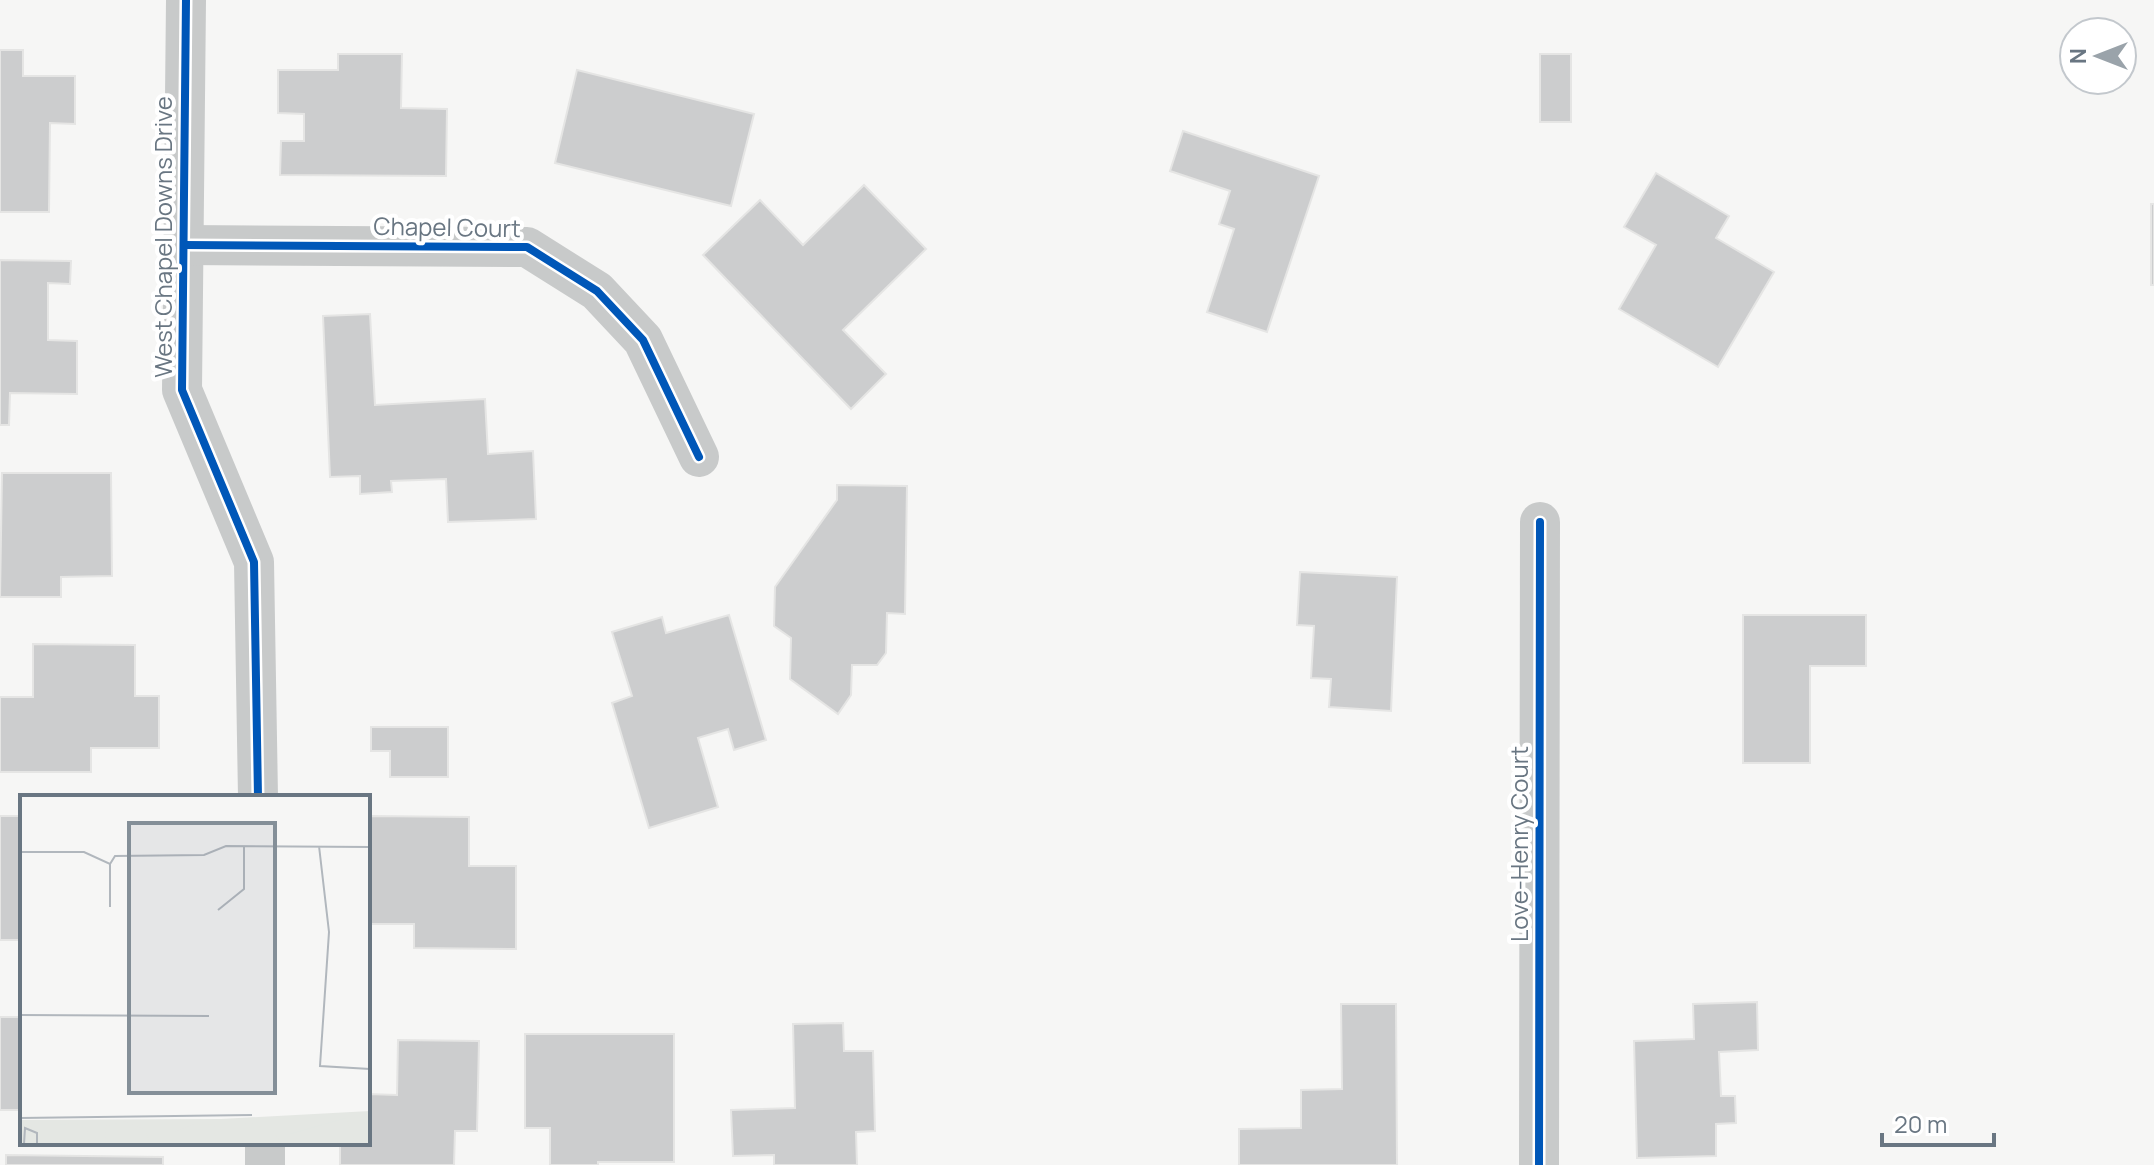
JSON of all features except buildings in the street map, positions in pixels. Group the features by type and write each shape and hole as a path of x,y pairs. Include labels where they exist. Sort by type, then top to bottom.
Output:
{"street":[{"name":"West Chapel Downs Drive","path":"186,0 182,390 254,562 258,795"},
{"name":"Chapel Court","path":"184,245 527,247 597,291 643,340 699,457"},
{"name":"Love-Henry Court","path":"1539,1165 1540,522"}],"cycle path":[{"path":"186,0 182,390 254,562 258,795"},
{"path":"184,245 527,247 597,291 643,340 699,457"},
{"path":"1539,1165 1540,522"}]}
